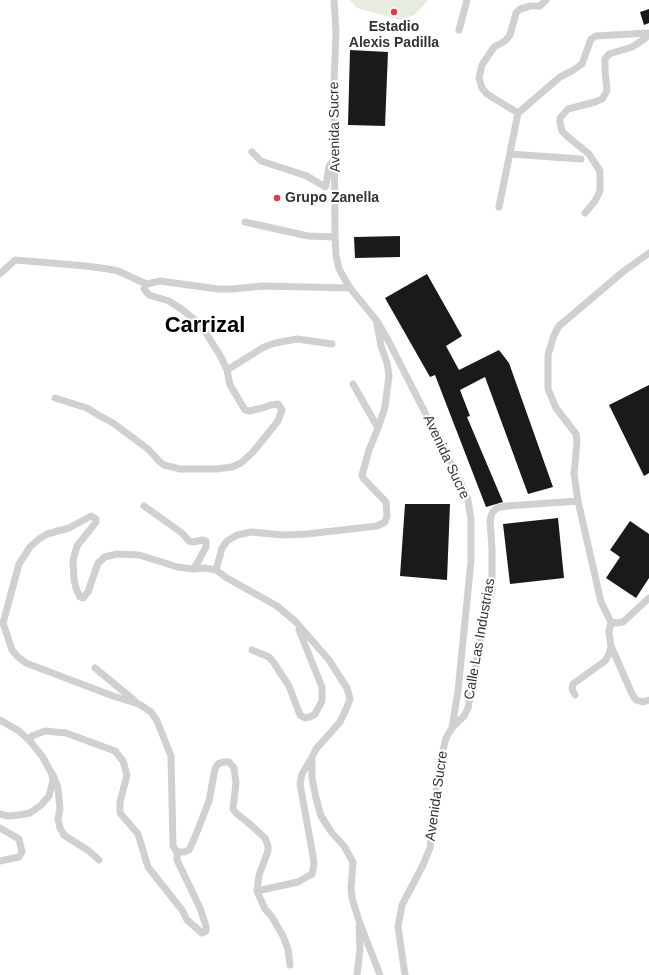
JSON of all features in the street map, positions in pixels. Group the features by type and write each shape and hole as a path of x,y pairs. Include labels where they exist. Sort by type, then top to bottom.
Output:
{"street":[{"name":"Avenida Sucre","path":"334,0 336,24 334,77 335,237 336,255 339,269 350,288 377,321 421,403 462,485 468,500 471,520 471,561 458,691 452,728 446,738 439,766 430,848 423,865 402,905 398,927 405,975"},
{"path":"458,30 467,0"},
{"path":"518,113 487,94 482,88 479,78 482,64 494,46 505,41 510,34 516,13 520,9 531,6 540,6 546,0"},
{"path":"499,207 518,113 560,77 582,64 591,39 596,36 649,34"},
{"path":"585,213 595,201 600,191 600,171 589,154 568,138 562,131 560,118 568,108 602,99 607,91 605,59 608,54 632,46 643,40 649,34"},
{"path":"252,152 261,160 307,176 325,188 329,166 335,158"},
{"path":"510,154 581,159"},
{"path":"245,222 308,236 335,237"},
{"path":"575,695 572,689 573,684 605,661 609,654 611,646 611,622 601,602 578,501 574,474 577,442 576,434 556,408 548,389 548,355 554,334 559,326 649,253"},
{"path":"0,274 15,260 86,266 118,271 147,284 160,282 218,289 270,286 350,288"},
{"path":"55,398 87,408 113,423 148,449 164,465 180,469 216,469 232,467 242,463 253,452 278,421 282,410 278,404 250,411 245,410 230,385 227,370 221,357 206,333 197,322 184,311 169,301 149,294 144,289 147,284"},
{"path":"216,570 222,548 227,542 237,535 251,532 283,535 307,534 377,526 385,522 387,516 386,502 363,478 362,475 369,450 385,406 389,376 387,363 381,346 377,321"},
{"path":"227,370 264,347 274,343 298,339 332,344"},
{"path":"353,384 378,428"},
{"name":"Calle Las Industrias","path":"452,728 464,716 468,708 492,590 490,520 492,513 497,508 507,506 578,501"},
{"path":"144,506 182,533 189,541 206,541 206,547 194,569"},
{"path":"139,704 26,663 12,650 2,628 19,564 30,547 47,534 69,528 91,516 96,519 96,522 77,546 73,560 74,580 76,590 80,597 83,598 88,592 98,563 105,557 117,554 139,555 177,567 216,570 227,578 277,606 296,622 336,671 347,688 350,699 340,722 322,741 302,774 300,784 313,856 314,865 312,874 298,882 257,891"},
{"path":"611,622 623,622 649,598"},
{"path":"252,650 269,657 274,663 289,686 300,715 305,718 315,714 322,701 322,687 296,622"},
{"path":"611,646 636,700 643,702 649,700"},
{"path":"29,740 32,736 46,731 66,733 115,751 123,761 127,775 120,802 120,813 138,834 148,867 182,910 187,920 202,933 206,931 206,926 177,860 177,852 173,846 171,756 157,721 151,712 95,668"},
{"path":"0,720 19,731 29,740 42,756 55,777 58,788 60,809 58,819 60,828 64,835 89,851 99,860"},
{"path":"312,757 312,778 316,798 322,816 332,833 344,846 353,862 351,888 352,898 359,921 380,975"},
{"path":"177,852 189,850 209,802 215,769 218,764 229,762 234,768 236,774 233,809 265,838 268,846 266,858 259,875 257,891 265,909 272,917 283,936 288,949 290,965"},
{"path":"0,814 8,816 20,815 30,812 41,805 49,796 53,780 51,772"},
{"path":"0,828 19,839 22,852 19,857 0,861"},
{"path":"357,975 360,949 359,921"}],"shaded area":[{"name":"Estadio Alexis Padilla","path":"350,0 428,0 414,15 401,20 357,8"}],"building":[{"path":"649,9 649,23 644,25 640,12"},
{"path":"350,50 388,52 385,126 348,125"},
{"path":"400,236 400,257 355,258 354,237"},
{"path":"427,274 462,336 446,346 459,370 499,350 509,363 553,487 528,494 485,377 460,390 470,416 467,417 503,502 486,507 435,375 430,377 385,298"},
{"path":"649,385 649,473 644,476 609,405"},
{"path":"405,504 450,504 447,580 400,576"},
{"path":"558,518 564,578 510,584 503,524"},
{"path":"630,521 649,534 649,578 636,598 606,578 620,557 610,550"}],"place":[{"name":"Estadio Alexis Padilla","path":"394,12"},
{"name":"Grupo Zanella","path":"277,198"}],"district":[{"name":"Carrizal","path":"205,326"}]}
